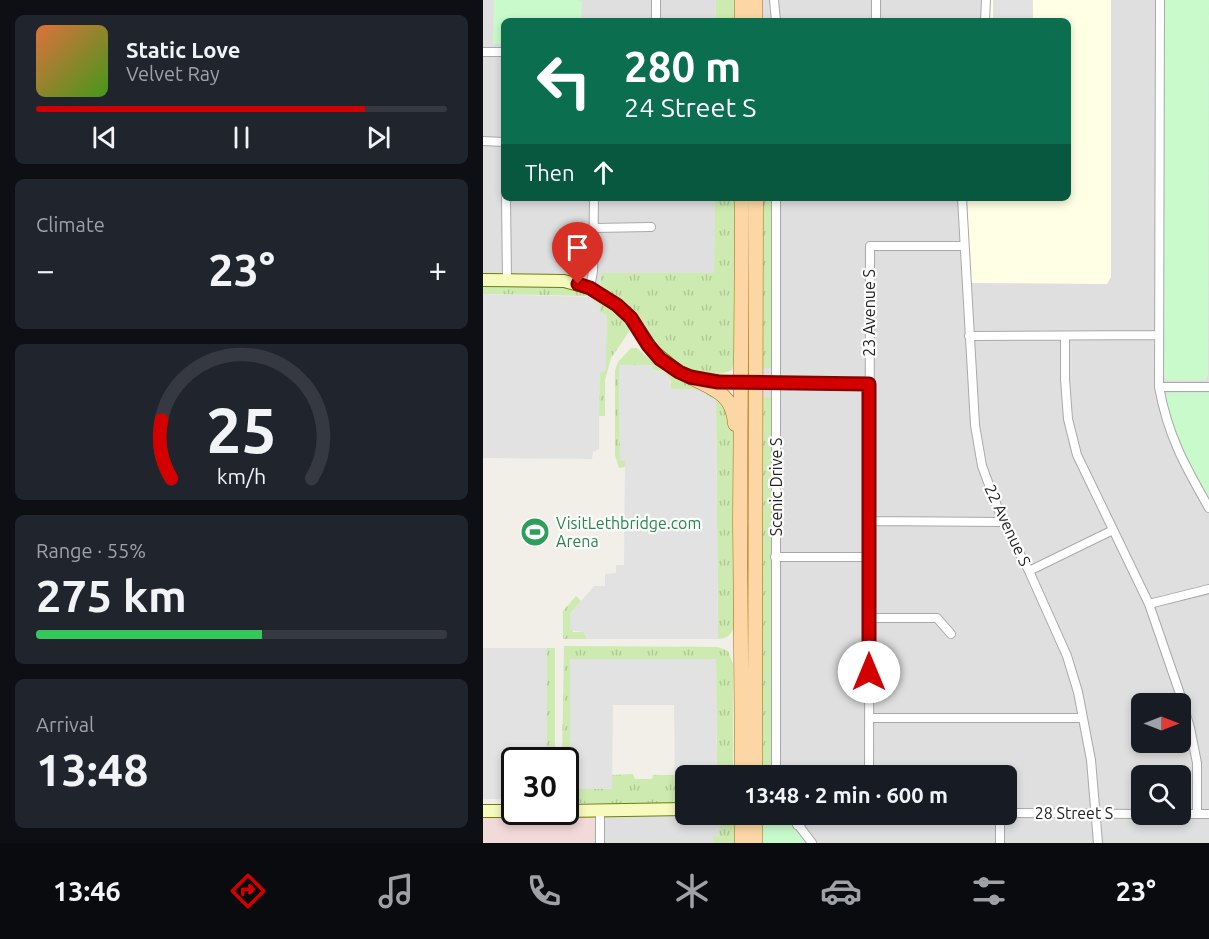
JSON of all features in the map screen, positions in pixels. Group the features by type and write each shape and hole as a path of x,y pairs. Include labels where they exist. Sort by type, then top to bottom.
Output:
{"main road":[{"path":"742,0 742,18"},
{"path":"755,0 755,18"},
{"name":"Scenic Drive S","path":"742,201 748,383 755,765"},
{"name":"Scenic Drive S","path":"742,765 740,522 756,201"},
{"path":"690,377 724,394 735,414 740,522"},
{"path":"738,765 742,746"},
{"path":"742,825 742,843"},
{"path":"755,825 755,843"}],"street":[{"path":"656,18 657,0"},
{"path":"774,0 776,18"},
{"path":"876,0 876,18"},
{"path":"985,18 986,0"},
{"path":"1160,0 1159,387 1164,414 1173,440 1209,508"},
{"path":"483,52 501,52"},
{"path":"483,141 501,141"},
{"path":"506,201 507,280"},
{"path":"590,288 593,271 594,201"},
{"name":"Scenic Drive S","path":"776,201 777,765"},
{"name":"22 Avenue S","path":"962,201 963,246 977,443 989,487 1003,522 1029,572 1067,656 1091,760 1098,843"},
{"path":"594,228 651,227"},
{"name":"23 Avenue S","path":"869,765 870,246 963,246"},
{"path":"483,280 564,281 590,288 611,301 631,318 648,345 662,360 690,377 718,382 869,384"},
{"path":"969,336 1158,335"},
{"path":"1065,336 1068,419 1077,455 1149,604 1190,728 1197,763 1197,814"},
{"path":"1159,387 1209,387"},
{"path":"869,521 1003,522"},
{"path":"1029,572 1113,530"},
{"path":"775,557 869,557"},
{"path":"1149,604 1209,589"},
{"path":"869,618 937,618 951,633"},
{"path":"869,718 1083,718"},
{"path":"579,811 675,809"},
{"path":"483,811 501,811"},
{"path":"600,811 600,843"},
{"name":"28 Street S","path":"1017,813 1131,814"},
{"path":"1191,814 1209,814"},
{"path":"797,825 812,843"},
{"path":"1000,825 1000,843"}],"shaded area":[{"path":"483,0 716,0 715,18 501,18 501,201 715,201 715,273 601,273 600,286 595,294 483,285"},
{"path":"755,0 1209,0 1209,843 755,843 755,825 1017,825 1017,765 755,765 755,201 1071,201 1071,18 755,18"},
{"path":"990,0 1111,0 1111,277 1107,284 970,283 967,201 1071,201 1071,18 990,18"},
{"path":"993,0 1033,0 1033,18 993,18"},
{"path":"483,294 593,297 594,301 600,305 600,312 607,315 606,370 599,374 599,449 593,452 592,459 483,458"},
{"path":"619,365 652,365 653,371 664,372 669,377 671,389 707,390 707,396 715,398 718,639 587,639 584,632 570,630 570,614 594,586 605,586 605,574 616,573 616,565 624,565 625,461 621,461 620,457"},
{"path":"483,648 547,648 547,747 501,747 501,799 483,799"},
{"path":"570,659 716,659 717,765 675,765 675,788 674,705 613,705 612,789 579,789 579,747 570,747"},
{"path":"483,811 501,811 501,825 579,825 579,812 675,814 675,825 742,825 742,843 483,843"},
{"path":"483,811 501,811 501,825 579,825 579,811 600,811 600,843 483,843"}],"green space":[{"path":"494,0 578,0 582,2 581,18 501,18 501,44 493,44"},
{"path":"716,0 738,0 737,18 715,18"},
{"path":"1163,0 1209,0 1208,375 1206,380 1167,380 1162,375"},
{"path":"715,201 735,201 734,360 732,370 714,375 687,369 670,360 654,344 630,309 600,286 601,273 714,273"},
{"path":"759,201 771,201 771,368 759,368"},
{"path":"483,285 556,285 595,294 627,320 630,327 629,332 611,358 605,380 605,416 599,416 600,312 589,296 483,294"},
{"path":"631,348 637,348 664,372 619,365 620,457 621,461 625,461 625,467 619,468 615,455 615,370 618,362"},
{"path":"664,372 713,391 733,422 734,628 730,635 724,638 718,639 716,401 707,396 706,390 670,389 671,381"},
{"path":"1170,393 1209,393 1209,497 1174,432 1166,406 1166,395"},
{"path":"759,397 771,397 771,765 759,765"},
{"path":"576,596 581,601 570,614 573,632 584,632 587,639 563,639 563,611"},
{"path":"564,646 718,647 728,651 733,664 733,765 717,765 716,659 570,659 612,788 612,775 633,774 635,779 652,779 653,775 675,775 675,804 579,803 579,747 562,747"},
{"path":"547,648 555,648 555,747 547,747"},
{"path":"720,825 742,825 742,843 713,843 713,836 719,836"},
{"path":"759,825 792,825 807,843 759,843"}],"place":[{"name":"VisitLethbridge.com Arena","path":"535,532"}],"route":[{"path":"578,284 605,296 617,305 631,318 660,359 690,377 718,382 869,384 869,672"}]}
